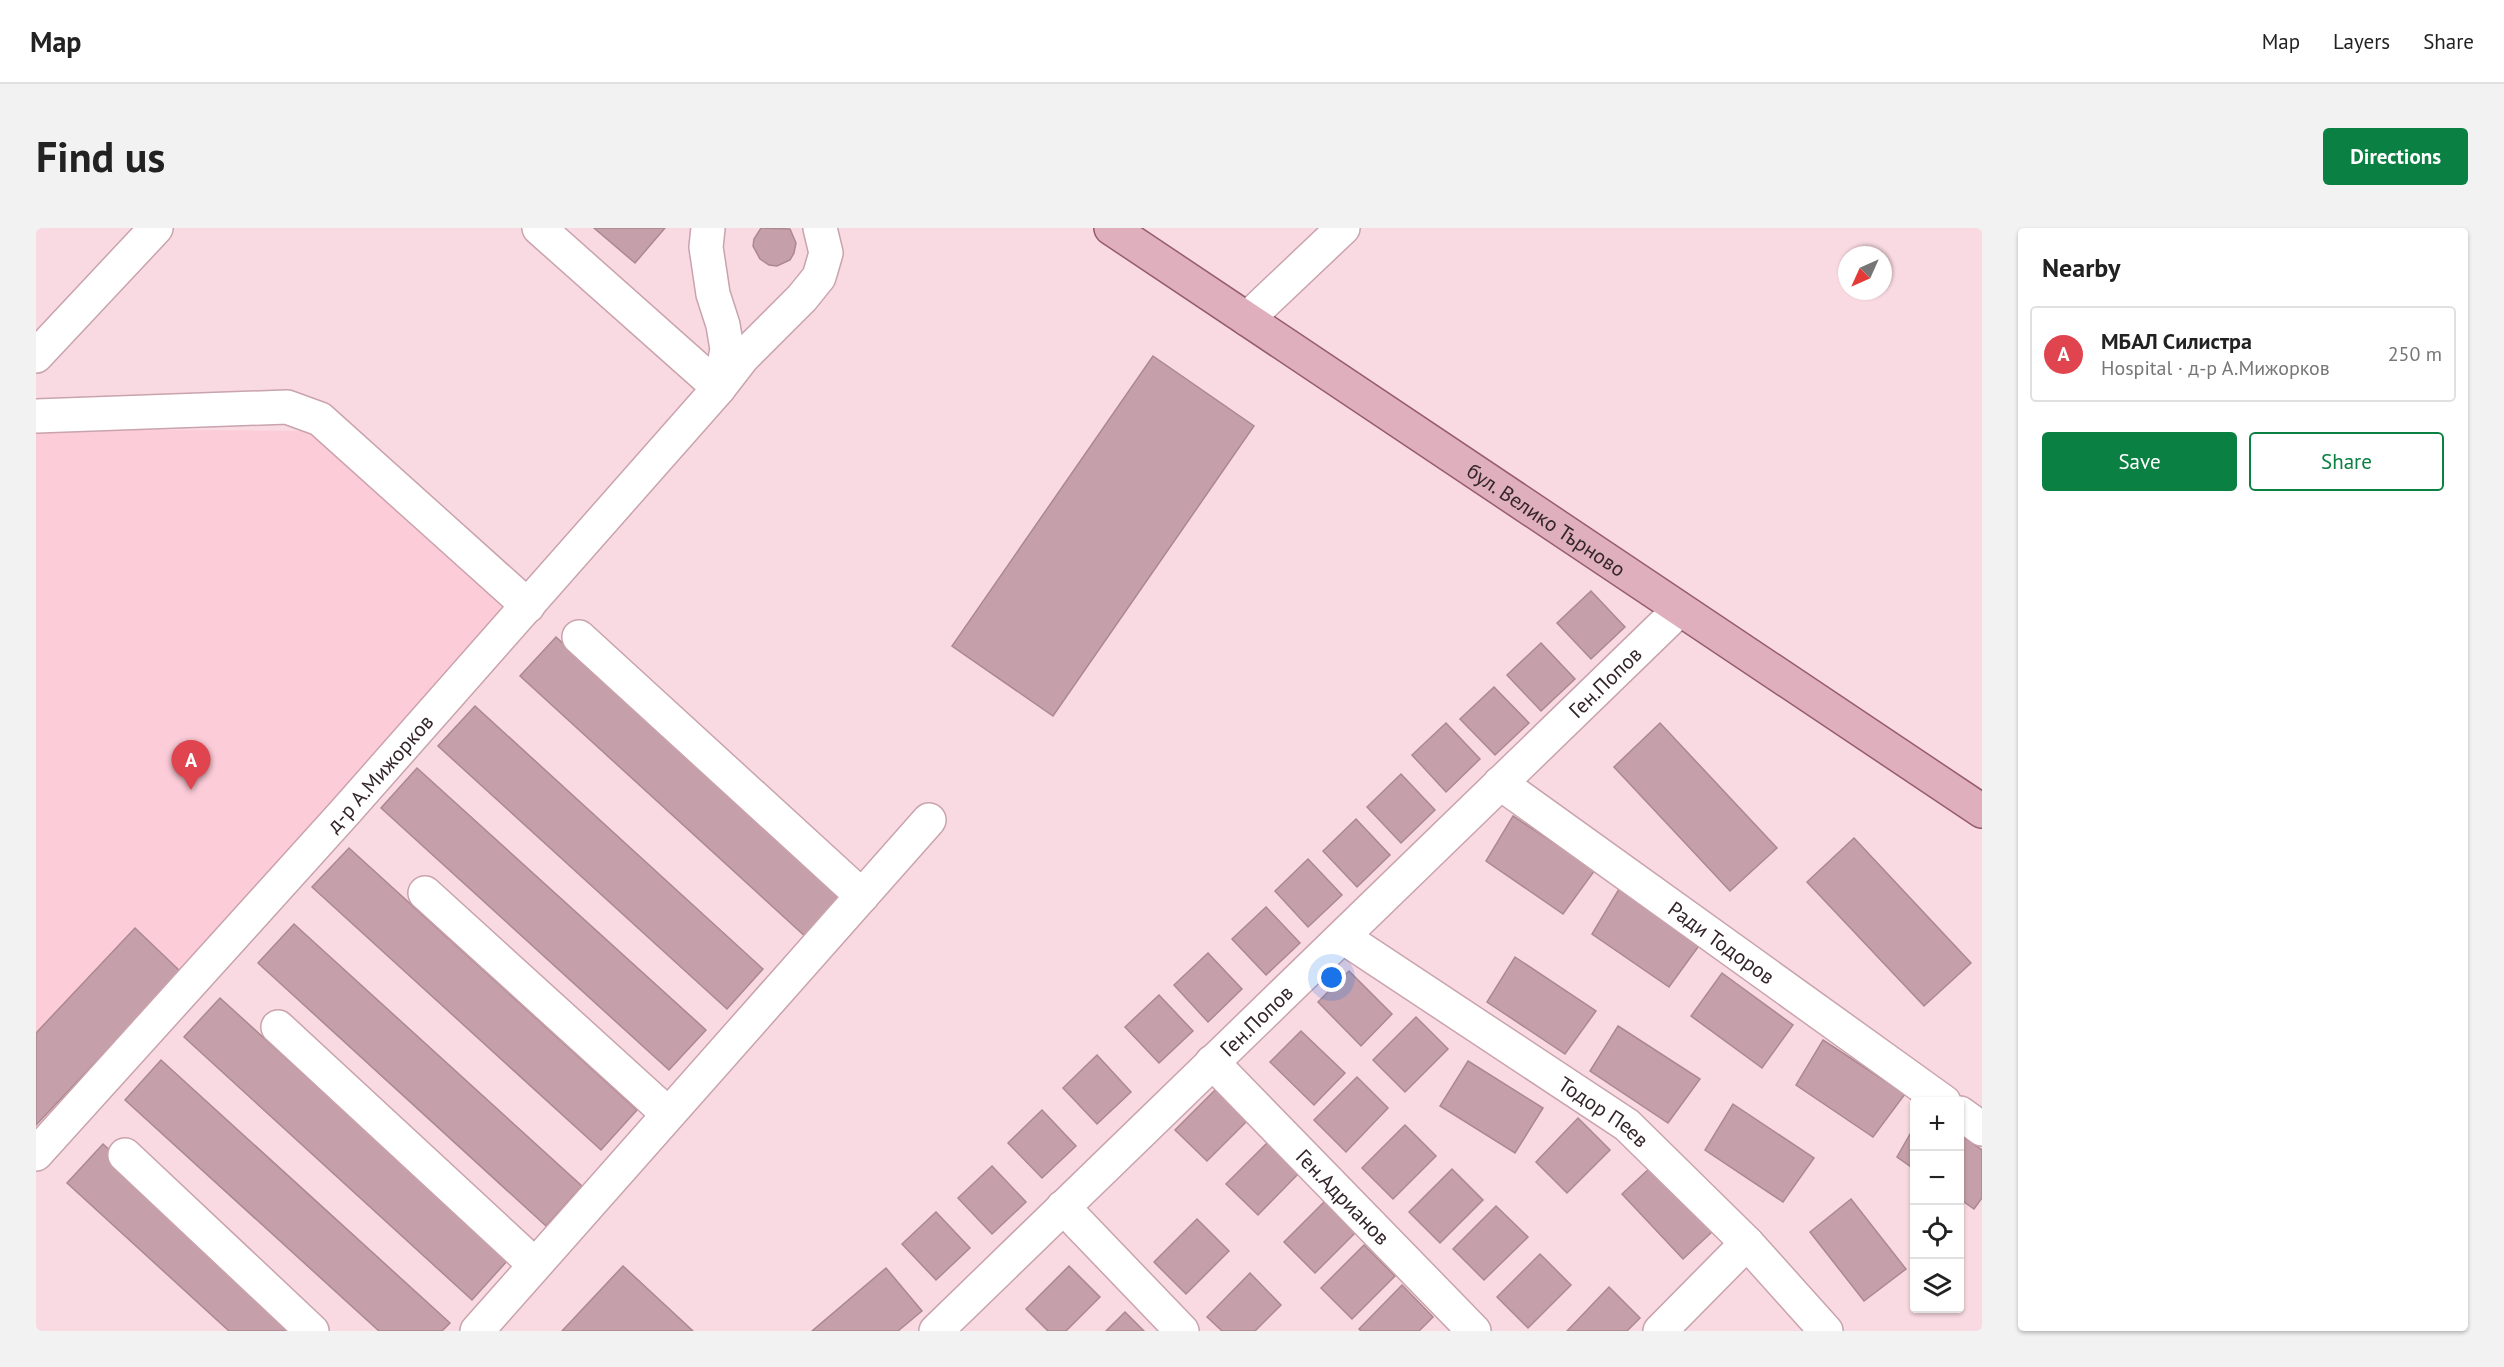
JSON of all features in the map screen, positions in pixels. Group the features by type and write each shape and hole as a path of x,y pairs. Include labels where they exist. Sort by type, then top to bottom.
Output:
{"main road":[{"name":"бул. Велико Търново","path":"1111,228 1982,811"}],"street":[{"path":"36,356 156,228"},
{"path":"540,228 719,388"},
{"name":"д-р А.Мижорков","path":"708,228 706,247 713,294 723,325 727,349 719,388"},
{"name":"д-р А.Мижорков","path":"36,1154 528,606 719,388 743,357 819,278 825,254 819,228"},
{"path":"1247,319 1343,228"},
{"path":"36,416 288,407 320,419 528,606"},
{"name":"Ген.Попов","path":"936,1331 1679,610"},
{"path":"579,637 862,896"},
{"name":"Ради Тодоров","path":"1500,783 1938,1097"},
{"path":"477,1331 929,820"},
{"path":"425,893 668,1114"},
{"name":"Тодор Пеев","path":"1343,937 1627,1125 1748,1243 1826,1331"},
{"path":"278,1027 534,1264"},
{"name":"Ген.Адрианов","path":"1212,1062 1474,1331"},
{"path":"1964,1116 1982,1129"},
{"path":"125,1155 312,1331"},
{"path":"1063,1207 1182,1331"},
{"path":"1660,1331 1748,1243"}],"shaded area":[{"path":"36,429 318,431 512,608 36,1137"}],"building":[{"path":"594,228 665,228 635,263"},
{"path":"761,228 790,229 796,243 790,260 777,266 769,265 760,259 753,246 754,239"},
{"path":"1153,356 1254,426 1053,716 952,646"},
{"path":"1591,591 1625,627 1591,659 1557,623"},
{"path":"556,637 844,900 808,939 520,676"},
{"path":"1541,643 1575,679 1541,711 1507,675"},
{"path":"1494,687 1529,723 1495,755 1460,719"},
{"path":"475,706 763,969 727,1009 438,746"},
{"path":"1446,723 1480,759 1446,792 1412,755"},
{"path":"1660,723 1777,848 1730,891 1614,767"},
{"path":"417,768 706,1030 669,1070 381,808"},
{"path":"1401,774 1435,810 1401,843 1367,807"},
{"path":"1513,816 1595,870 1563,914 1486,861"},
{"path":"1356,819 1390,855 1357,887 1323,851"},
{"path":"1854,838 1971,963 1924,1006 1807,882"},
{"path":"349,848 637,1110 601,1150 312,887"},
{"path":"1308,859 1342,895 1308,927 1275,891"},
{"path":"1619,889 1701,943 1669,987 1592,934"},
{"path":"1266,907 1300,943 1266,975 1232,939"},
{"path":"294,924 582,1186 546,1226 258,963"},
{"path":"135,928 181,972 36,1125 36,1033"},
{"path":"1208,953 1242,989 1208,1022 1174,985"},
{"path":"1515,957 1596,1011 1565,1054 1487,1002"},
{"path":"1349,971 1392,1014 1361,1046 1318,1002"},
{"path":"1722,973 1793,1025 1762,1068 1691,1016"},
{"path":"1159,995 1193,1031 1159,1063 1125,1027"},
{"path":"220,998 508,1260 472,1300 184,1037"},
{"path":"1416,1017 1448,1049 1405,1092 1373,1060"},
{"path":"1618,1026 1700,1079 1668,1123 1590,1071"},
{"path":"1301,1031 1345,1073 1314,1105 1270,1062"},
{"path":"1823,1040 1905,1094 1873,1137 1796,1085"},
{"path":"1097,1055 1131,1092 1097,1124 1063,1088"},
{"path":"161,1060 450,1323 442,1331 379,1331 125,1100"},
{"path":"1468,1061 1543,1108 1515,1153 1440,1106"},
{"path":"1357,1077 1388,1108 1346,1152 1314,1120"},
{"path":"1218,1087 1249,1119 1207,1161 1175,1130"},
{"path":"1733,1104 1814,1158 1783,1202 1705,1150"},
{"path":"1042,1110 1076,1146 1042,1178 1008,1143"},
{"path":"1578,1118 1610,1150 1567,1193 1536,1162"},
{"path":"1405,1125 1436,1156 1393,1199 1362,1168"},
{"path":"1910,1134 1910,1166 1897,1157"},
{"path":"1964,1138 1982,1150 1982,1198 1974,1209 1964,1202"},
{"path":"1269,1141 1300,1172 1258,1215 1226,1184"},
{"path":"103,1144 309,1331 229,1331 67,1183"},
{"path":"992,1166 1026,1202 992,1234 958,1198"},
{"path":"1652,1166 1713,1231 1683,1259 1622,1194"},
{"path":"1452,1169 1483,1200 1440,1243 1409,1212"},
{"path":"1327,1199 1358,1230 1315,1273 1284,1242"},
{"path":"1851,1199 1906,1269 1864,1301 1810,1232"},
{"path":"1496,1206 1528,1237 1484,1280 1453,1249"},
{"path":"936,1212 970,1248 936,1280 902,1244"},
{"path":"1197,1219 1229,1251 1186,1294 1154,1262"},
{"path":"1364,1245 1395,1276 1352,1319 1321,1288"},
{"path":"1540,1254 1571,1285 1528,1328 1497,1297"},
{"path":"623,1266 693,1331 562,1331"},
{"path":"1069,1266 1100,1297 1066,1331 1048,1331 1026,1309"},
{"path":"886,1268 922,1311 898,1331 812,1331"},
{"path":"1250,1273 1281,1305 1255,1331 1222,1331 1207,1317"},
{"path":"1402,1285 1433,1317 1419,1331 1361,1331 1359,1329"},
{"path":"1609,1287 1640,1318 1627,1331 1567,1331"},
{"path":"1125,1312 1144,1331 1106,1331"}],"place":[{"name":"МБАЛ Силистра","path":"191,790"}]}
